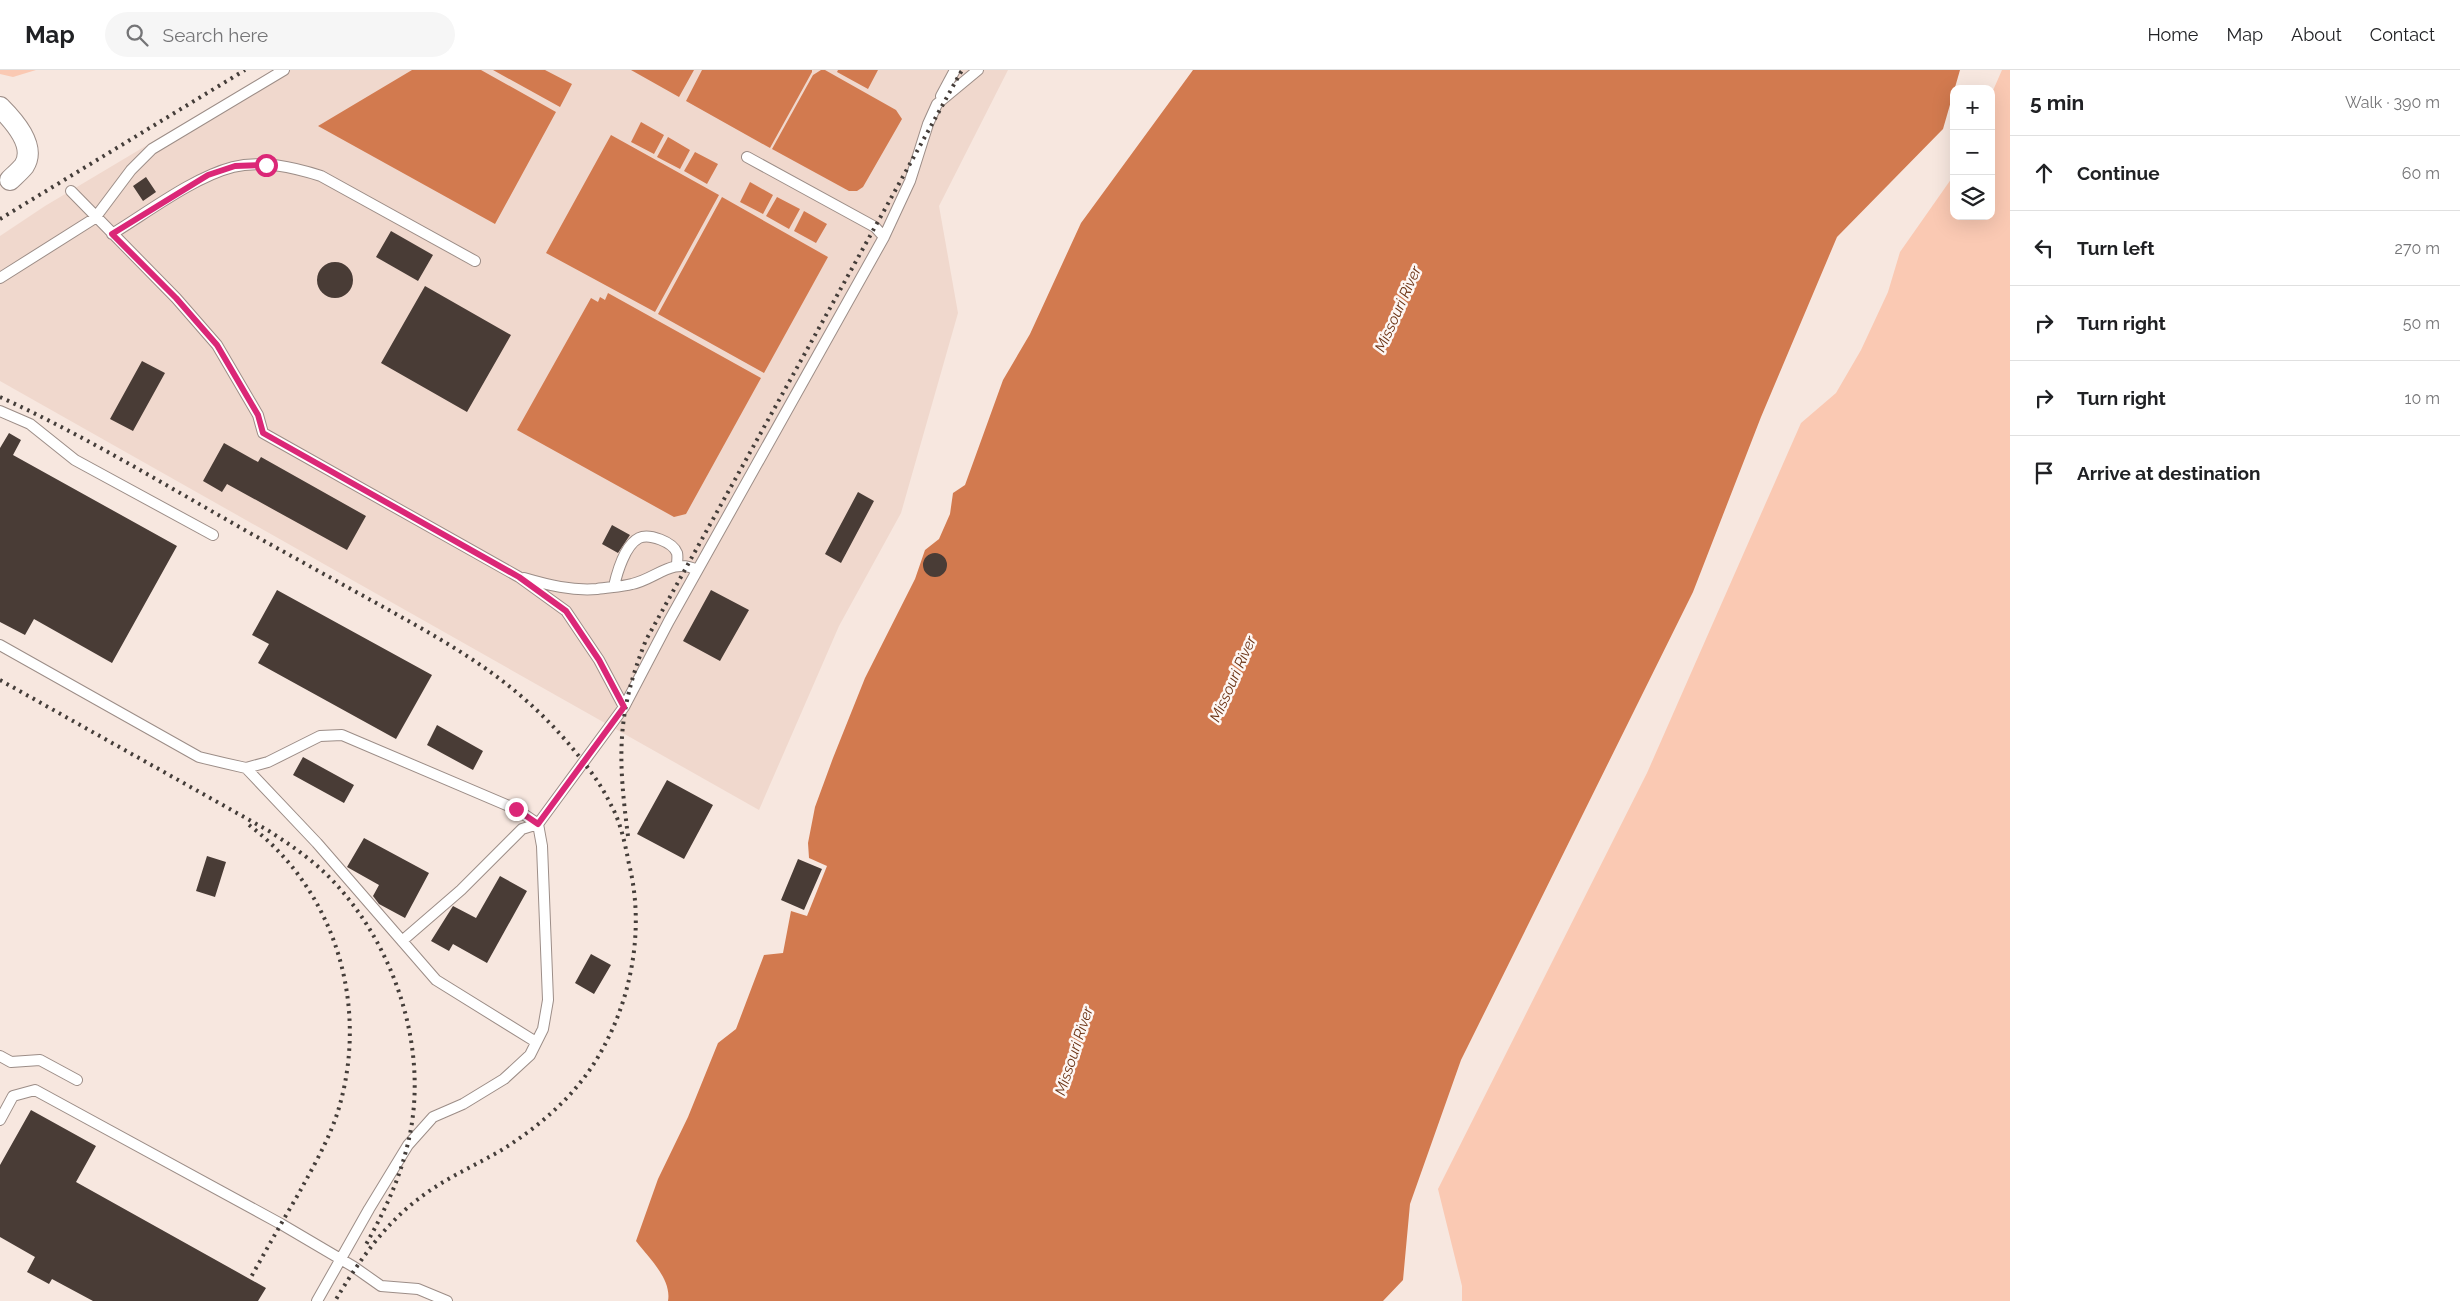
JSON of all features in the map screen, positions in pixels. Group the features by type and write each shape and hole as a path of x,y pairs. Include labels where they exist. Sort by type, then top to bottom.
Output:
{"street":[{"path":"0,107 18,128 27,147 25,165 5,183"}],"lane":[{"path":"0,278 95,218 131,170 152,149 284,70"},
{"path":"402,941 461,890 522,829 538,824 624,707 697,570 884,237 910,181 937,104 955,70"},
{"path":"937,104 978,70"},
{"path":"746,157 875,227 884,237"},
{"path":"112,234 208,175 235,166 266,165 296,168 321,176 475,262"},
{"path":"71,191 95,218 176,298 217,345 258,415 263,433 519,577 566,611 599,660 624,707"},
{"path":"0,411 30,424 75,460 213,535"},
{"path":"614,586 618,567 633,542 640,537 647,537 667,543 674,548 677,554 677,565"},
{"path":"519,577 559,587 594,589 633,584 677,565 687,564 697,570"},
{"path":"0,646 199,757 246,768 268,762 320,736 342,735 516,809 538,824 542,846 548,1000 543,1029 530,1055 504,1079 463,1104 433,1117 408,1145 317,1301"},
{"path":"246,768 317,843 436,980 536,1042"},
{"path":"0,1056 11,1062 40,1060 77,1080"},
{"path":"0,1120 13,1096 34,1090 340,1259 382,1286 418,1288 448,1301"}],"shaded area":[{"path":"0,70 36,70 13,77 0,74"},
{"path":"273,70 1008,70 939,206 958,313 901,513 839,626 759,810 0,381 0,236 45,206"},
{"path":"2002,70 2010,70 2010,1301 1462,1301 1462,1286 1438,1189 1647,773 1801,423 1836,393 1861,350 1888,292 1900,252 1950,181 1950,220 1995,220 1995,86"}],"water":[{"path":"412,70 481,70 556,112 495,224 318,126"},
{"path":"493,70 545,70 572,84 560,107"},
{"path":"631,70 694,70 679,97"},
{"path":"702,70 812,70 812,72 770,148 686,101"},
{"path":"821,70 825,70 896,110 902,119 863,187 857,191 849,191 772,149 813,75"},
{"path":"838,70 878,70 868,89 837,72"},
{"name":"Missouri River","path":"1193,70 1960,70 1956,85 1950,85 1950,105 1943,129 1837,237 1761,417 1693,592 1461,1060 1410,1204 1403,1280 1383,1301 668,1301 668,1293 663,1277 636,1241 658,1179 688,1117 718,1043 736,1029 764,955 783,953 791,911 807,916 827,866 809,858 808,843 815,807 833,758 865,678 915,579 925,550 939,539 950,514 953,493 965,485 1003,380 1030,334 1081,223"},
{"path":"641,122 664,135 654,154 631,142"},
{"path":"611,135 719,195 655,312 546,253"},
{"path":"668,137 690,150 680,169 657,157"},
{"path":"695,152 718,164 707,184 684,171"},
{"path":"750,182 773,195 763,214 740,202"},
{"path":"722,197 828,257 764,373 658,314"},
{"path":"777,197 800,209 789,229 766,216"},
{"path":"804,211 827,224 816,243 794,231"},
{"path":"608,293 761,378 686,514 674,517 517,430 591,298 598,302 600,297 605,300"}],"building":[{"path":"146,177 156,192 143,201 133,186"},
{"path":"391,231 433,255 418,281 376,257"},
{"path":"335,262 342,263 348,267 352,273 352,287 348,293 342,297 335,298 328,297 322,293 318,287 317,280 318,273 322,267 328,263"},
{"path":"425,286 511,335 467,412 381,363"},
{"path":"142,361 165,373 133,431 110,419"},
{"path":"9,433 21,440 13,455 177,546 112,663 34,619 25,635 0,622 0,448"},
{"path":"224,443 258,462 261,457 366,516 347,550 227,484 222,492 203,481"},
{"path":"858,492 874,501 841,563 825,554"},
{"path":"612,525 630,535 618,553 602,544"},
{"path":"935,553 940,554 946,560 946,570 940,576 935,577 930,576 924,570 923,565 924,560 930,554"},
{"path":"277,590 432,675 396,739 258,663 269,644 252,635"},
{"path":"711,590 749,610 720,661 683,641"},
{"path":"437,725 483,751 473,770 427,745"},
{"path":"303,757 354,785 344,803 293,775"},
{"path":"667,780 713,805 684,859 637,834"},
{"path":"364,838 429,873 405,918 379,904 373,896 379,885 347,867"},
{"path":"207,856 226,862 215,897 196,891"},
{"path":"798,859 822,869 804,910 781,900"},
{"path":"500,876 527,891 487,963 453,944 449,951 431,941 453,906 476,918"},
{"path":"591,954 611,965 594,994 575,983"},
{"path":"31,1110 96,1146 76,1182 266,1288 258,1301 93,1301 52,1279 49,1284 27,1272 35,1257 0,1237 0,1165"}],"railway":[{"path":"0,219 245,70"},
{"path":"628,836 621,759 624,714 636,667 646,640 962,70"},
{"path":"0,397 68,430 413,623 484,667 527,701 568,743 597,780 617,819 624,841 634,888 635,938 627,988 610,1035 598,1057 567,1098 529,1132 500,1151 437,1186 405,1210 372,1246 352,1273 335,1301"},
{"path":"0,680 286,842 332,880 355,907 375,937 391,970 403,1004 411,1040 415,1076 413,1112 407,1147 399,1174 383,1212 364,1248"},
{"path":"249,825 279,852 304,883 324,917 338,954 347,992 350,1032 347,1072 338,1111 330,1132 299,1193 250,1279"}],"route":[{"path":"266,165 235,166 208,175 112,234 176,298 217,345 258,415 263,433 519,577 566,611 599,660 624,707 538,824 516,809"}]}
